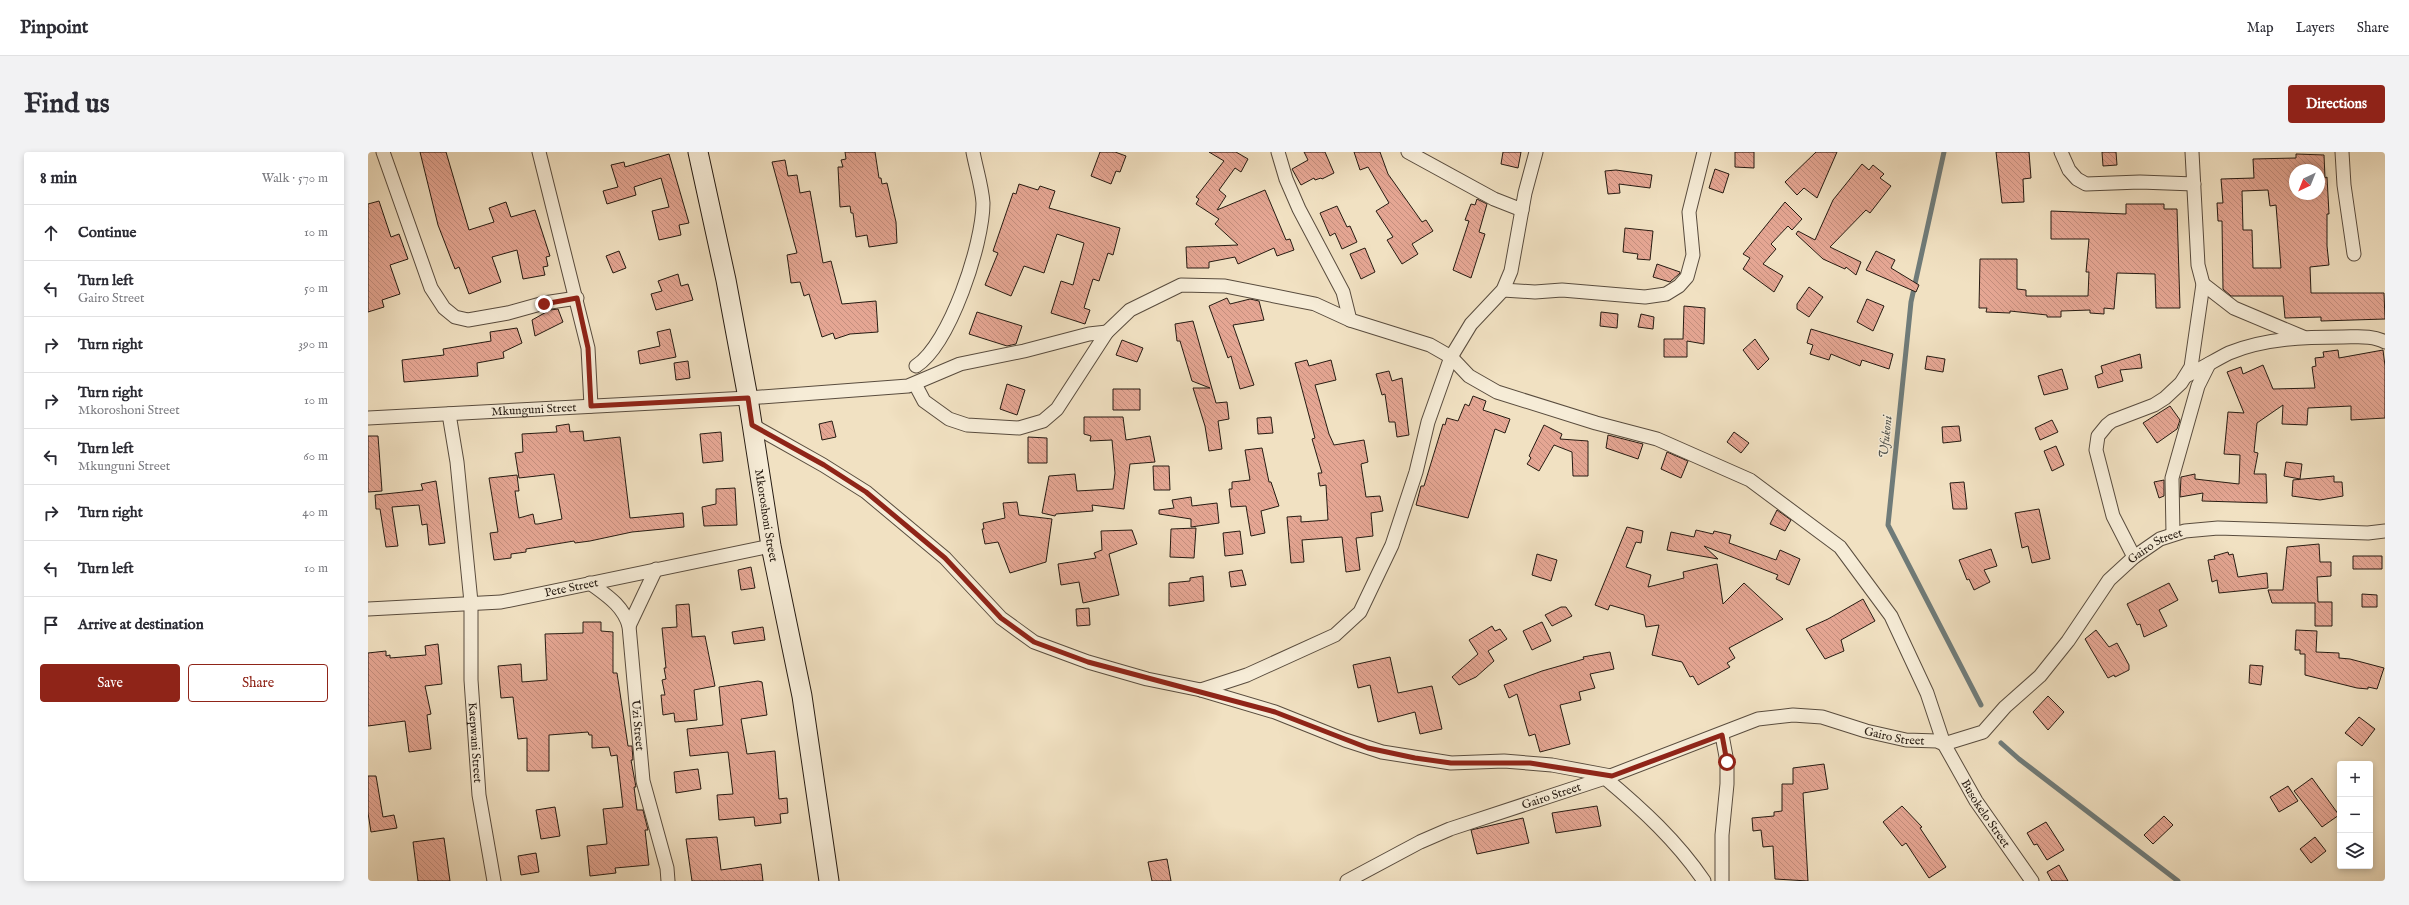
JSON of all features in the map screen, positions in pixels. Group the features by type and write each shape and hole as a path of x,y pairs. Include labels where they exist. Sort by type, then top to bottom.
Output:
{"street":[{"path":"383,152 431,288 444,308 455,317 468,320 577,298"},
{"path":"539,152 577,298 588,348 591,406"},
{"name":"Mkoroshoni Street","path":"698,152 726,280 748,398 771,546 802,696 830,881"},
{"path":"916,366 927,359 951,322 963,292 979,231 983,203 973,152"},
{"path":"1278,152 1286,179 1299,209 1343,292 1350,320"},
{"path":"1408,152 1494,199 1522,210"},
{"path":"1201,690 1247,675 1335,635 1360,612 1392,545 1416,472 1428,422 1451,357 1464,333 1503,290 1511,271 1522,210 1536,152"},
{"path":"1503,290 1535,292 1562,290 1645,298 1666,294 1679,286 1687,277 1693,255 1689,212 1704,152"},
{"path":"2061,152 2069,170 2086,184 2140,182 2194,184"},
{"path":"2134,557 2113,516 2096,450 2097,440 2112,421 2154,405 2165,398 2186,376 2191,367 2203,284 2198,266 2192,152"},
{"path":"2342,152 2344,185 2354,254"},
{"path":"2203,284 2234,308 2305,337"},
{"name":"Busokelo Street","path":"915,384 924,401 949,419 967,425 1019,428 1043,421 1057,409 1106,332 1130,310 1181,285 1225,286 1315,304 1350,320 1430,345 1451,357 1469,376 1497,392 1596,423 1656,439 1750,480 1840,547 1891,616 1927,693 1944,744 1976,801 2032,881"},
{"name":"Mkunguni Street","path":"368,418 748,398 915,384 960,364 1024,351 1089,334 1106,332"},
{"path":"2186,376 2245,348 2305,337 2375,338 2385,342"},
{"path":"2174,534 2172,478 2198,386 2209,364"},
{"name":"Kaepwani Street","path":"449,414 457,462 471,602 472,680 479,795 494,881"},
{"path":"752,425 824,465 866,492 945,558 1001,618 1034,642 1088,662 1147,680 1201,690 1284,714 1345,740 1382,752 1451,763 1504,761 1545,764 1608,777 1642,809 1692,863 1704,881"},
{"name":"Gairo Street","path":"1347,881 1399,852 1450,829 1608,777 1722,735 1758,720 1793,715 1822,718 1866,731 1906,740 1937,741 1944,744 1983,732 2005,707 2040,676 2068,641 2108,580 2134,557 2160,539 2174,534 2218,528 2368,533 2385,531"},
{"name":"Pete Street","path":"368,609 471,602 501,602 771,546"},
{"path":"629,626 656,569"},
{"name":"Uzi Street","path":"590,583 617,603 626,616 629,626 643,781 667,868 668,881"},
{"path":"1722,735 1727,762 1727,784 1722,835 1722,881"}],"building":[{"path":"420,152 446,152 469,230 494,222 489,208 506,202 511,217 535,210 550,256 546,257 548,266 543,267 545,275 523,279 517,250 492,257 501,282 469,294 459,267 455,269 438,225"},
{"path":"845,152 875,152 879,178 881,178 882,184 887,183 896,222 897,243 869,247 867,235 856,237 853,213 851,213 850,206 840,207 838,167 843,167 841,160 846,159"},
{"path":"1100,152 1115,152 1126,156 1120,172 1116,171 1111,184 1091,176"},
{"path":"1209,152 1236,152 1248,159 1241,172 1235,168 1219,190 1226,196 1217,210 1265,190 1286,240 1290,239 1294,250 1277,256 1274,248 1238,264 1235,257 1209,262 1209,268 1187,268 1186,247 1238,245 1215,224 1219,219 1196,204 1199,199 1196,197 1224,161"},
{"path":"1304,152 1325,152 1334,173 1322,179 1315,180 1314,178 1301,185 1292,169 1308,160"},
{"path":"1354,152 1380,152 1388,174 1422,222 1426,220 1433,231 1412,244 1418,254 1402,264 1387,240 1393,237 1376,211 1389,203 1368,167 1360,170"},
{"path":"1503,152 1521,152 1518,168 1501,164"},
{"path":"1735,152 1754,152 1754,168 1735,167"},
{"path":"1816,152 1837,152 1817,198 1804,188 1797,195 1785,182"},
{"path":"1996,152 2029,152 2031,178 2023,179 2024,202 2002,203"},
{"path":"2102,152 2116,152 2117,165 2103,166"},
{"path":"669,154 689,223 679,225 681,235 659,240 652,211 669,207 661,178 634,187 636,195 607,204 603,191 618,187 611,165 624,162 625,167"},
{"path":"2296,154 2324,155 2324,164 2289,164 2289,200 2325,200 2325,178 2327,177 2329,214 2327,214 2327,246 2329,265 2310,267 2311,293 2384,293 2385,319 2321,321 2321,317 2285,318 2283,296 2231,296 2223,289 2222,221 2218,221 2217,203 2223,203 2221,179 2254,178 2253,159 2296,158","holes":["2268,190 2270,206 2276,205 2281,268 2253,268 2252,230 2243,230 2242,191"]},
{"path":"785,160 788,176 797,175 800,193 810,191 823,263 831,261 842,304 876,301 878,332 850,334 835,339 833,333 822,337 809,294 804,296 800,282 791,283 787,255 797,253 772,162"},
{"path":"1862,164 1869,170 1873,165 1884,174 1880,178 1891,186 1870,213 1866,210 1830,247 1861,262 1856,275 1846,267 1845,269 1823,259 1796,234 1798,231 1815,240 1833,200"},
{"path":"1715,169 1729,174 1723,193 1709,188"},
{"path":"1616,170 1652,175 1650,188 1619,184 1620,193 1608,194 1605,171"},
{"path":"1019,184 1038,190 1040,186 1055,191 1049,208 1120,228 1113,255 1108,253 1099,281 1093,279 1084,308 1090,310 1085,324 1051,313 1061,281 1073,285 1084,243 1057,234 1044,273 1024,266 1011,296 985,285 998,253 993,251 1013,193 1016,194"},
{"path":"1477,199 1487,204 1479,232 1485,234 1471,278 1453,270 1469,221 1465,220 1471,204 1475,205"},
{"path":"379,201 391,237 399,234 408,259 390,265 400,294 382,300 384,307 368,312 368,204"},
{"path":"1785,202 1802,219 1792,230 1788,226 1771,244 1776,249 1763,264 1783,276 1774,292 1743,269 1750,258 1743,254"},
{"path":"2126,204 2164,204 2164,209 2177,209 2180,308 2156,308 2155,274 2117,273 2114,309 2104,308 2104,314 2090,313 2090,310 2061,311 2061,317 2047,317 2047,315 2010,311 2010,313 1986,312 1987,308 1979,308 1980,259 2017,259 2017,289 2026,290 2026,296 2088,296 2089,272 2086,272 2089,239 2051,239 2051,211 2126,214"},
{"path":"1337,206 1347,227 1350,226 1357,242 1342,249 1335,233 1330,236 1320,213"},
{"path":"1625,228 1653,231 1650,260 1637,259 1638,254 1623,252"},
{"path":"1365,248 1375,272 1361,279 1350,254"},
{"path":"619,251 626,268 613,273 606,256"},
{"path":"1876,251 1895,260 1891,268 1919,285 1916,292 1866,270"},
{"path":"1657,264 1680,273 1670,282 1653,277"},
{"path":"678,274 681,286 688,284 693,300 656,310 651,294 662,291 658,281"},
{"path":"1809,287 1823,297 1809,317 1797,309 1797,304"},
{"path":"1227,298 1230,304 1250,299 1259,301 1264,320 1233,325 1254,385 1240,389 1231,356 1228,358 1209,306"},
{"path":"1867,299 1884,306 1873,331 1857,322"},
{"path":"1684,306 1705,308 1704,344 1687,341 1687,357 1664,357 1664,339 1683,339"},
{"path":"558,309 563,322 535,336 532,320 550,310"},
{"path":"977,312 1022,326 1016,344 1007,346 969,334"},
{"path":"1601,312 1618,314 1617,328 1600,326"},
{"path":"1641,314 1654,317 1653,329 1638,327"},
{"path":"1193,321 1216,403 1227,402 1229,419 1218,421 1222,449 1209,451 1205,426 1193,388 1210,388 1192,381 1180,341 1177,341 1175,324"},
{"path":"517,328 522,343 503,352 504,358 477,363 478,376 404,382 402,360 444,355 443,349 491,341 490,332"},
{"path":"670,329 676,357 640,364 638,351 660,346 657,332"},
{"path":"1811,329 1893,354 1889,369 1862,360 1860,366 1831,354 1829,360 1810,354 1813,345 1807,343"},
{"path":"1755,339 1769,359 1758,370 1743,350"},
{"path":"1122,340 1143,348 1137,362 1116,355"},
{"path":"2338,350 2339,358 2383,350 2385,366 2385,418 2351,420 2351,406 2308,408 2307,425 2282,424 2283,405 2257,423 2254,452 2258,453 2254,474 2266,474 2267,503 2202,501 2203,493 2180,497 2181,477 2195,474 2195,479 2239,484 2240,455 2224,454 2228,412 2244,413 2227,372 2241,367 2243,374 2263,365 2273,389 2315,388 2312,367 2316,366 2315,358 2324,357 2323,352"},
{"path":"2140,354 2142,368 2120,370 2123,381 2098,388 2095,376 2103,373 2101,366"},
{"path":"1927,356 1945,359 1943,372 1925,369"},
{"path":"1307,360 1309,366 1331,360 1336,380 1315,385 1329,434 1334,445 1364,440 1368,462 1361,464 1366,497 1380,496 1383,511 1371,513 1373,536 1356,538 1360,570 1346,572 1342,537 1302,540 1304,562 1291,563 1287,517 1301,516 1301,522 1328,520 1326,485 1320,486 1318,473 1322,473 1312,439 1315,438 1295,363"},
{"path":"688,361 690,378 676,380 674,363"},
{"path":"2062,369 2068,389 2044,395 2038,376"},
{"path":"1389,371 1392,381 1402,378 1409,435 1397,437 1395,422 1389,422 1385,394 1382,395 1376,374"},
{"path":"1007,384 1025,390 1017,415 1000,409"},
{"path":"1113,389 1140,389 1140,410 1113,410"},
{"path":"1473,396 1486,401 1483,410 1510,419 1505,433 1495,429 1468,518 1416,505 1421,486 1424,486 1443,424 1445,425 1447,418 1458,421 1465,404 1469,406"},
{"path":"2170,406 2180,420 2177,429 2157,443 2143,423"},
{"path":"1084,417 1123,417 1126,440 1150,436 1155,462 1130,464 1124,509 1092,505 1093,511 1056,514 1055,516 1042,513 1049,476 1075,474 1077,491 1113,489 1115,473 1112,440 1090,441 1091,436 1084,434"},
{"path":"1271,417 1273,433 1258,434 1257,418"},
{"path":"2052,420 2058,432 2040,440 2035,428"},
{"path":"832,421 836,437 822,440 819,424"},
{"path":"569,424 570,432 583,431 584,441 620,437 630,518 683,513 684,527 632,532 590,541 575,543 574,541 526,549 526,552 511,554 511,558 494,560 490,533 498,532 489,478 517,475 519,491 515,491 519,518 533,514 535,524 562,519 554,474 519,478 515,453 523,452 522,434 557,432 556,426"},
{"path":"1544,425 1562,434 1560,439 1588,441 1588,476 1573,476 1572,452 1554,445 1539,471 1527,464 1531,458 1529,456"},
{"path":"1959,426 1961,441 1943,443 1942,427"},
{"path":"721,432 723,461 703,463 700,434"},
{"path":"1734,432 1749,443 1741,453 1727,442"},
{"path":"1608,435 1643,444 1638,459 1606,448"},
{"path":"368,436 378,436 382,491 368,492"},
{"path":"1028,437 1047,438 1047,463 1028,463"},
{"path":"2056,446 2064,465 2052,471 2044,451"},
{"path":"1262,448 1269,482 1271,482 1279,506 1261,511 1265,533 1251,536 1246,506 1231,507 1229,489 1232,489 1232,482 1250,480 1245,450"},
{"path":"1667,452 1688,461 1681,478 1661,469"},
{"path":"2286,462 2302,464 2300,479 2284,476"},
{"path":"1153,466 1169,466 1170,490 1154,490"},
{"path":"2334,476 2334,482 2342,482 2343,496 2320,500 2292,496 2293,480"},
{"path":"2164,480 2164,496 2159,498 2154,482"},
{"path":"436,481 445,543 429,545 427,524 422,525 419,505 392,507 398,546 386,547 380,509 376,509 375,495 423,490 421,484"},
{"path":"1964,482 1967,509 1953,509 1950,483"},
{"path":"735,488 737,525 704,526 702,507 716,504 716,489"},
{"path":"1191,497 1192,506 1217,503 1219,523 1191,527 1191,519 1159,514 1159,510 1174,508 1172,500"},
{"path":"1017,502 1019,515 1052,519 1046,562 1010,573 998,542 985,544 982,529 984,529 983,523 1005,518 1003,503"},
{"path":"2039,509 2050,559 2032,563 2028,546 2022,548 2015,513"},
{"path":"1777,510 1791,520 1785,531 1770,524"},
{"path":"1627,527 1643,531 1641,543 1636,542 1626,567 1651,575 1648,587 1684,578 1683,572 1717,564 1723,604 1744,583 1783,619 1729,648 1735,658 1727,663 1730,667 1698,685 1693,676 1690,677 1682,662 1652,655 1659,625 1646,627 1644,615 1610,605 1608,610 1595,605"},
{"path":"1196,528 1194,558 1170,557 1171,529"},
{"path":"1132,530 1137,544 1109,554 1119,595 1083,603 1079,582 1061,585 1058,564 1096,558 1094,553 1102,550 1101,531"},
{"path":"1696,530 1713,534 1714,531 1731,535 1729,543 1776,560 1780,550 1800,559 1789,585 1776,579 1778,575 1704,546 1718,559 1667,550 1671,532 1694,537"},
{"path":"1240,531 1243,554 1225,556 1223,533"},
{"path":"2319,544 2320,562 2331,562 2331,576 2317,577 2318,602 2332,602 2332,626 2315,626 2315,603 2272,603 2268,590 2283,590 2287,547"},
{"path":"1991,549 1997,566 1984,570 1990,582 1974,590 1969,579 1967,580 1959,560"},
{"path":"2228,552 2229,555 2233,554 2238,577 2267,573 2268,588 2219,593 2217,580 2212,582 2208,560 2215,559 2214,556"},
{"path":"1537,554 1557,560 1551,581 1532,575"},
{"path":"2353,556 2382,556 2382,569 2353,569"},
{"path":"751,567 755,588 741,590 738,570"},
{"path":"1242,570 1246,585 1231,587 1229,572"},
{"path":"1203,576 1204,601 1169,606 1169,583 1190,581 1190,578"},
{"path":"2169,583 2178,600 2159,610 2167,626 2144,637 2140,624 2137,625 2127,604"},
{"path":"2362,594 2377,595 2377,607 2362,607"},
{"path":"1863,599 1875,621 1841,640 1844,651 1825,659 1806,629 1828,619"},
{"path":"689,604 692,637 705,636 715,686 694,690 697,720 675,722 674,713 663,715 661,695 665,695 662,680 666,679 664,668 666,668 662,628 677,627 676,605"},
{"path":"1561,607 1566,607 1572,616 1552,626 1545,615"},
{"path":"1089,608 1090,625 1077,626 1076,609"},
{"path":"583,622 601,622 601,631 613,632 613,673 617,673 628,746 632,746 633,760 631,760 636,787 634,787 637,810 643,810 648,830 645,830 649,865 615,868 616,873 590,876 587,846 607,844 603,809 623,807 617,755 611,756 609,747 592,748 592,735 589,735 588,732 549,735 549,771 527,771 527,738 518,739 513,697 501,698 498,666 521,664 522,682 547,680 545,634 583,633"},
{"path":"1542,622 1551,641 1532,650 1523,631"},
{"path":"1492,626 1495,631 1500,629 1507,639 1488,651 1494,661 1476,677 1459,685 1452,677 1478,654 1469,640"},
{"path":"763,627 765,640 734,644 732,632"},
{"path":"2096,630 2109,647 2117,643 2129,665 2129,670 2115,677 2114,675 2108,678 2085,639"},
{"path":"2296,630 2317,631 2316,652 2339,653 2339,658 2350,659 2384,668 2377,689 2368,687 2368,689 2357,688 2305,675 2305,654 2300,654 2300,650 2295,650"},
{"path":"438,644 442,684 425,686 431,714 427,715 431,749 409,752 405,721 368,726 368,653 386,651 386,656 390,655 390,658 426,655 425,646"},
{"path":"1610,652 1614,669 1590,674 1595,688 1579,692 1581,700 1560,705 1570,744 1540,752 1535,734 1529,736 1517,694 1509,698 1504,685 1542,671 1584,659 1583,657"},
{"path":"1390,657 1398,693 1432,686 1442,729 1420,734 1415,712 1378,722 1370,685 1358,688 1353,665"},
{"path":"2250,665 2263,666 2261,685 2249,683"},
{"path":"758,681 762,682 767,715 741,719 747,754 775,751 779,799 787,798 788,813 780,814 781,823 755,826 754,817 719,820 717,795 733,794 728,752 690,756 687,729 723,725 719,687"},
{"path":"2048,696 2064,712 2048,730 2033,712"},
{"path":"2359,717 2375,729 2362,746 2345,733"},
{"path":"1824,764 1828,789 1803,793 1808,881 1775,879 1773,846 1763,847 1761,830 1753,831 1752,818 1774,816 1774,812 1782,811 1782,784 1793,784 1793,768"},
{"path":"698,769 701,789 676,793 674,772"},
{"path":"368,776 376,776 383,817 394,815 397,828 371,832 368,813"},
{"path":"2312,778 2337,812 2337,816 2322,827 2294,791"},
{"path":"2288,786 2298,801 2279,812 2270,797"},
{"path":"1597,806 1601,826 1556,833 1552,813"},
{"path":"1902,806 1922,827 1920,828 1946,867 1929,878 1906,843 1902,846 1883,822"},
{"path":"555,807 560,836 541,839 536,810"},
{"path":"2164,816 2173,825 2153,844 2144,835"},
{"path":"1523,818 1529,843 1477,854 1471,830"},
{"path":"2046,822 2064,850 2047,860 2037,844 2034,845 2027,833"},
{"path":"717,837 721,870 761,864 763,881 692,881 686,839"},
{"path":"2315,837 2326,851 2311,863 2300,849"},
{"path":"444,838 450,881 418,881 413,842"},
{"path":"536,853 539,872 521,875 518,856"},
{"path":"1167,859 1171,881 1152,881 1148,862"},
{"path":"2059,865 2068,881 2052,881 2047,872"}],"waterway":[{"name":"Ufukoni","path":"1944,152 1911,302 1888,525 1981,705"},
{"path":"2001,743 2019,759 2178,881"}],"route":[{"path":"544,304 577,298 588,348 591,406 748,398 752,425 824,465 866,492 917,533 945,558 1001,618 1034,642 1088,662 1147,680 1201,690 1284,714 1345,740 1368,748 1415,758 1451,763 1474,764 1504,761 1552,765 1612,776 1722,735 1727,762"}]}
